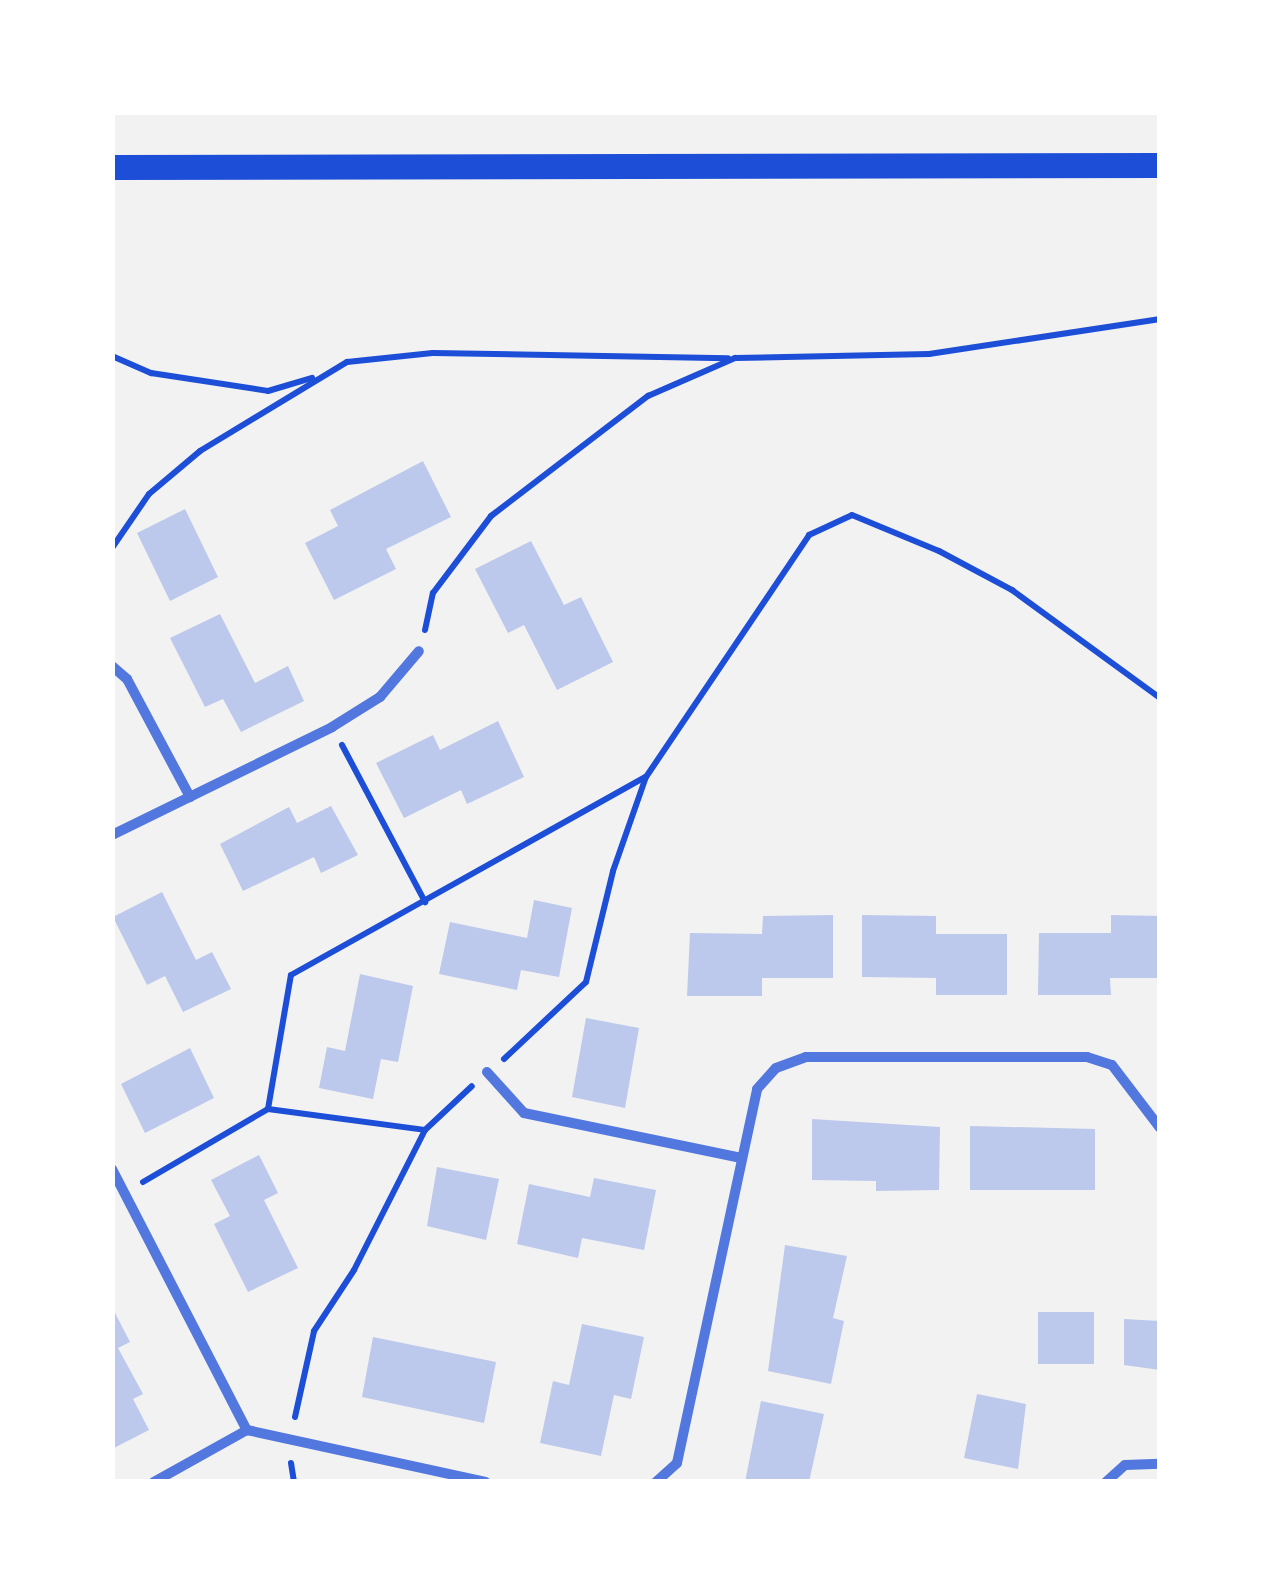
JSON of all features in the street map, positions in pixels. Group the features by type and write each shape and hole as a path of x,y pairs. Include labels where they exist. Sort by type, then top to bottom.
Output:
{"main road":[{"path":"112,167 1160,166"}],"street":[{"path":"112,836 332,727 380,697 420,651"},
{"path":"112,666 127,680 190,797"},
{"path":"672,1482 757,1089 776,1068 806,1056 1087,1057 1122,1076 1160,1128"},
{"path":"487,1072 524,1113 741,1158"},
{"path":"112,1169 246,1430"},
{"path":"154,1482 246,1430 485,1482"},
{"path":"656,1482 676,1463"},
{"path":"1106,1482 1124,1465 1160,1464"}],"path":[{"path":"112,548 150,494 200,450 347,362 433,353 734,358 929,354 1160,319"},
{"path":"112,356 151,372 268,391 327,373"},
{"path":"420,651 434,593 491,516 648,396 734,358"},
{"path":"294,1482 288,1442 314,1331 362,1255 425,1130 487,1072 536,1036 586,982 612,871 646,777 809,535 852,515 1012,590 1160,698"},
{"path":"332,727 425,902"},
{"path":"268,1108 291,975 646,777"},
{"path":"125,1193 268,1108 425,1130"}],"building":[{"path":"423,461 451,517 386,549 396,569 334,600 305,543 338,526 330,510"},
{"path":"185,509 218,577 170,601 137,533"},
{"path":"531,541 564,605 581,597 613,662 557,690 524,625 508,633 475,569"},
{"path":"220,614 255,683 288,666 304,701 241,732 223,699 205,707 170,638"},
{"path":"498,721 524,777 467,804 461,790 404,818 376,763 433,735 440,750"},
{"path":"331,806 358,855 321,873 314,857 243,891 220,844 289,807 297,823"},
{"path":"162,892 196,960 212,952 231,989 183,1012 165,976 147,985 113,917"},
{"path":"534,900 572,908 559,977 521,970 517,990 439,974 450,922 527,938"},
{"path":"833,915 833,978 762,978 762,996 687,996 690,933 762,934 763,916"},
{"path":"862,915 936,916 936,934 1007,934 1007,995 936,995 936,978 862,977"},
{"path":"1111,915 1160,916 1160,978 1110,978 1111,995 1038,995 1039,933 1111,933"},
{"path":"360,974 413,986 398,1062 381,1059 373,1099 319,1088 327,1047 345,1051"},
{"path":"586,1018 639,1028 625,1108 572,1097"},
{"path":"190,1048 214,1098 145,1133 121,1084"},
{"path":"812,1119 940,1127 939,1190 876,1191 876,1181 812,1180"},
{"path":"970,1126 1095,1129 1095,1190 970,1190"},
{"path":"259,1155 278,1193 264,1200 298,1268 248,1292 214,1224 230,1216 211,1180"},
{"path":"437,1167 499,1179 486,1240 427,1226"},
{"path":"594,1178 656,1190 644,1250 582,1238 578,1258 517,1244 529,1184 590,1197"},
{"path":"785,1245 847,1256 833,1318 844,1321 831,1384 768,1371"},
{"path":"112,1307 130,1342 118,1348 143,1394 133,1399 149,1430 112,1449"},
{"path":"1038,1312 1094,1312 1094,1364 1038,1364"},
{"path":"1124,1319 1160,1321 1160,1370 1124,1365"},
{"path":"582,1324 644,1337 631,1399 614,1395 601,1456 540,1443 553,1381 569,1385"},
{"path":"373,1337 496,1362 484,1423 362,1397"},
{"path":"977,1394 1026,1404 1018,1469 964,1458"},
{"path":"761,1401 824,1414 809,1482 745,1482"}]}
